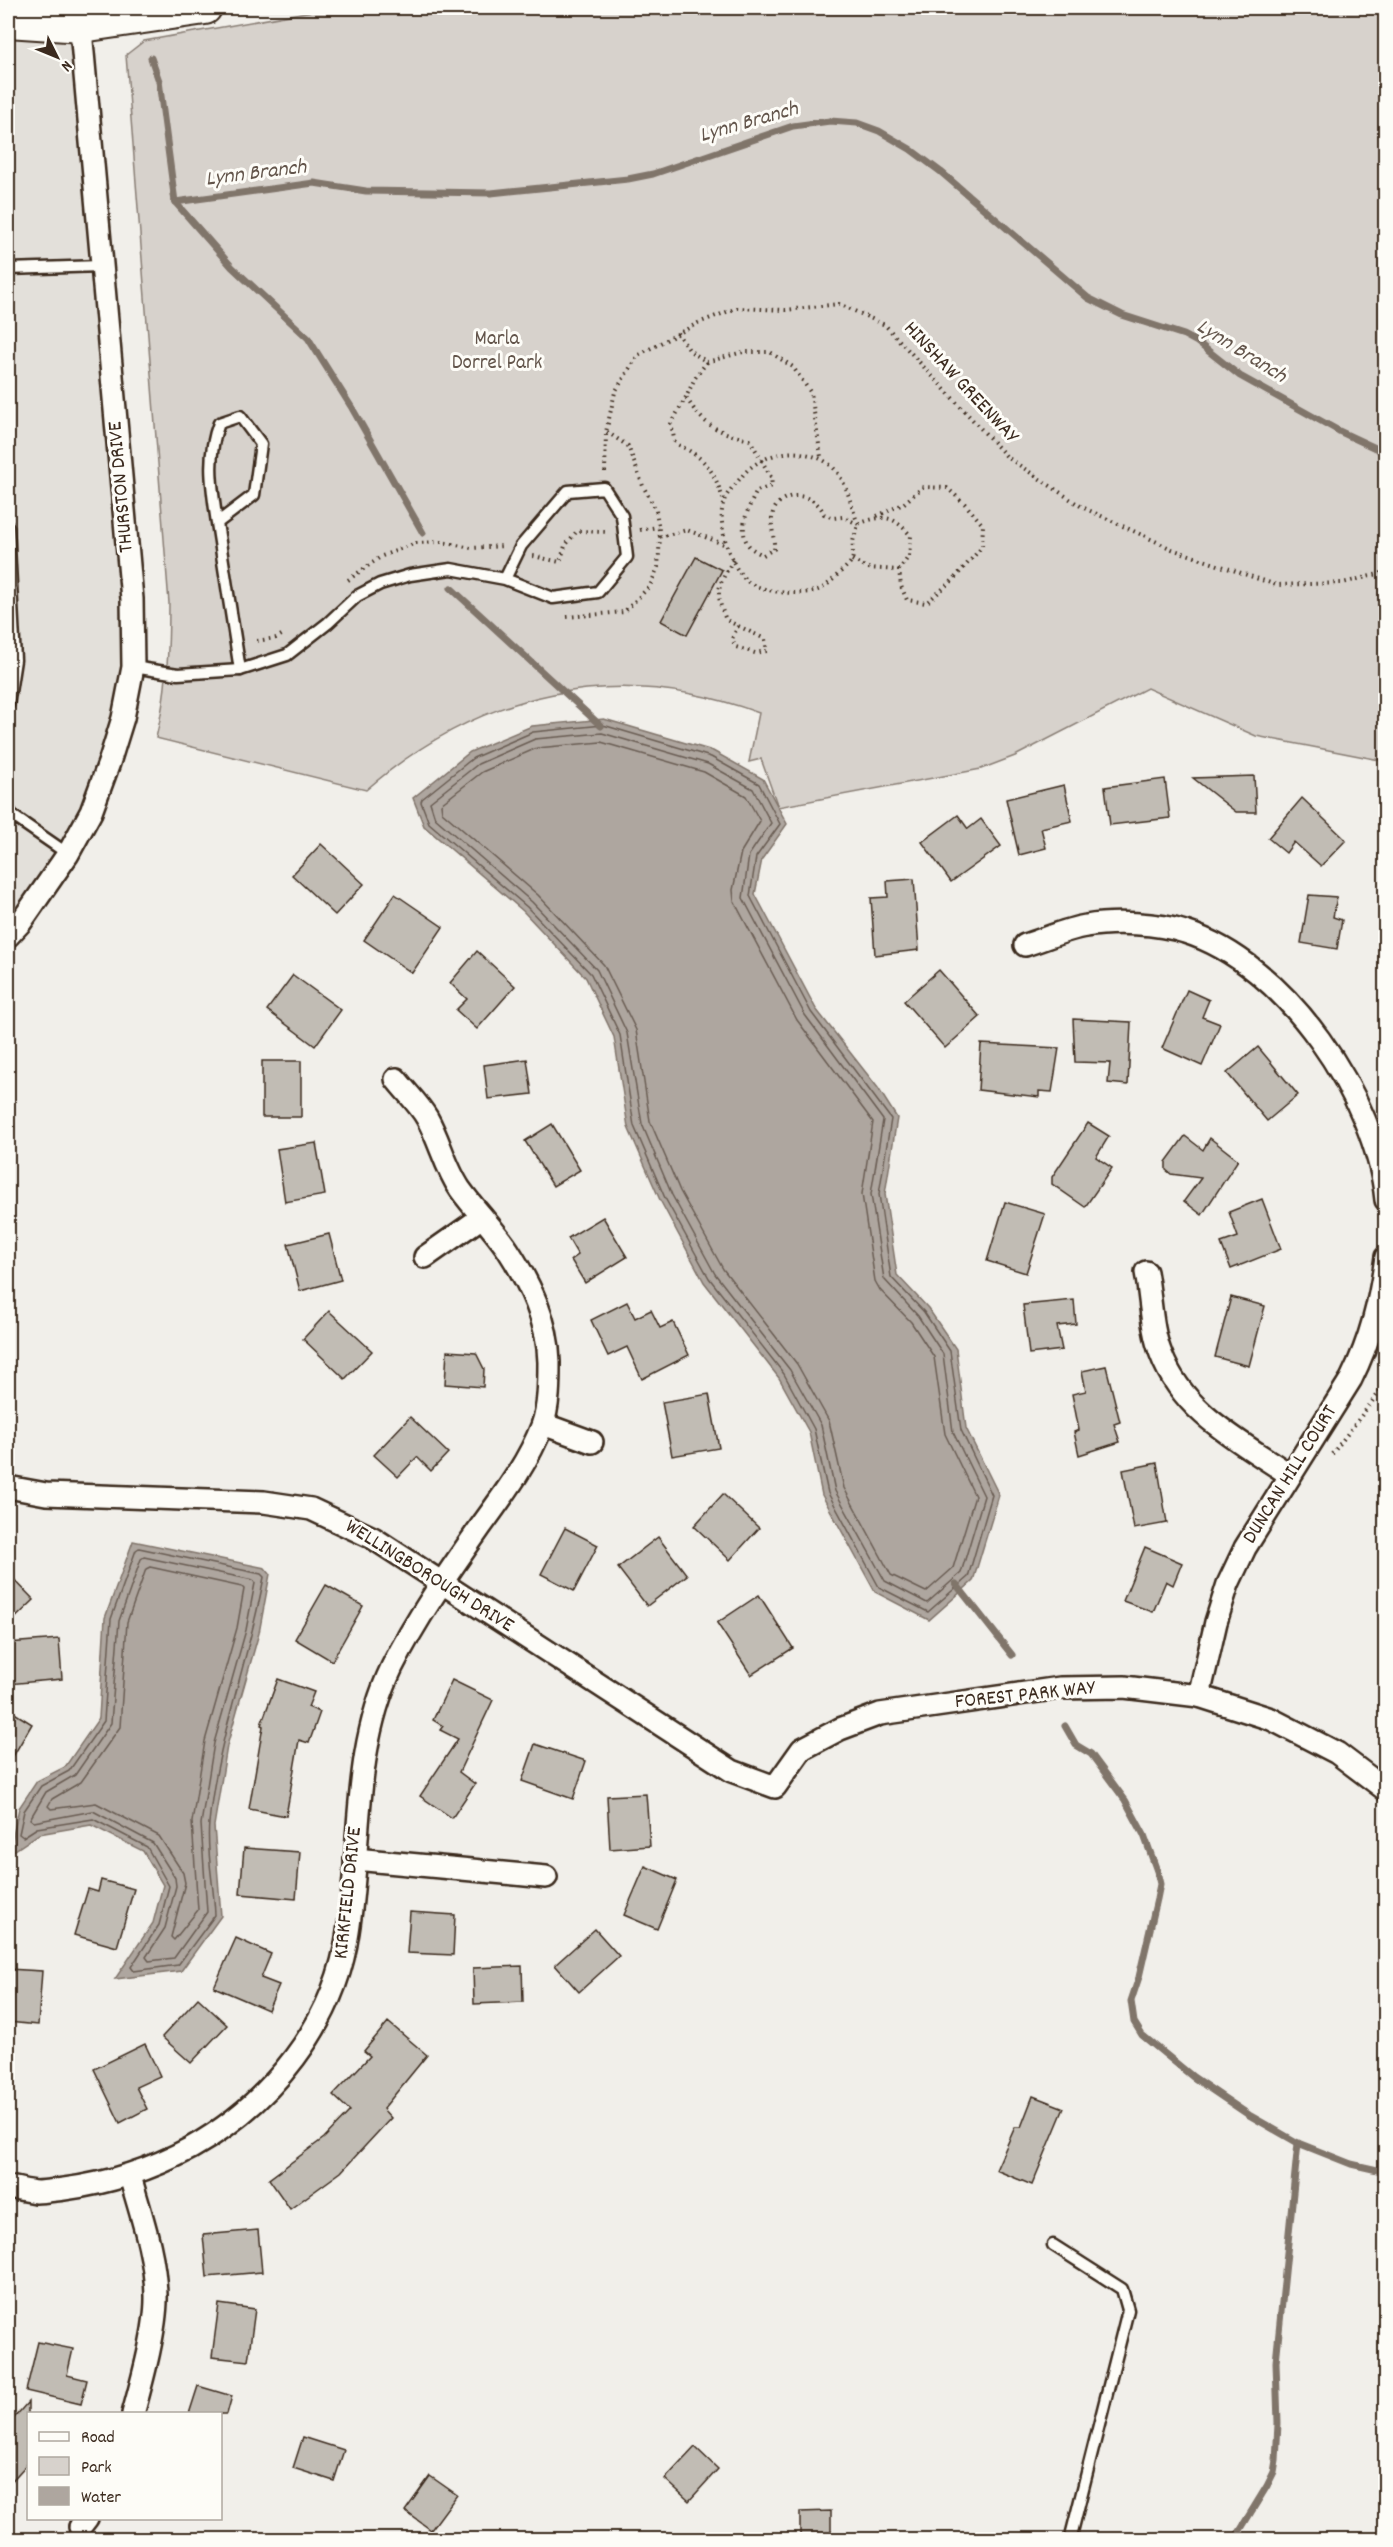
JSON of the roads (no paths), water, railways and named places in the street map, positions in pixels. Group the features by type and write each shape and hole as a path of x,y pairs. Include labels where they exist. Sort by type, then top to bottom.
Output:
{"main road":[{"path":"8,21 205,8"}],"street":[{"name":"THURSTON DRIVE","path":"8,936 21,922 68,854 91,812 123,718 133,667 132,599 101,266 81,17"},
{"path":"1025,945 1086,926 1138,924 1185,932 1224,949 1265,977 1304,1018 1343,1078 1370,1137 1386,1200"},
{"path":"396,1079 426,1118 459,1188 508,1250 536,1301 547,1334 548,1391 543,1424 592,1442"},
{"path":"425,1257 482,1217"},
{"name":"DUNCAN HILL COURT","path":"1199,1696 1213,1632 1228,1584 1245,1548 1351,1379 1383,1301 1386,1257"},
{"path":"1146,1272 1160,1353 1181,1393 1213,1423 1290,1475"},
{"name":"KIRKFIELD DRIVE","path":"8,2187 38,2192 87,2186 130,2176 172,2158 211,2136 257,2100 306,2043 327,2005 340,1972 348,1932 364,1754 375,1709 393,1666 441,1585 507,1489 543,1424"},
{"name":"WELLINGBOROUGH DRIVE","path":"8,1487 46,1494 264,1502 311,1509 373,1538 441,1585 732,1772 775,1787"},
{"name":"FOREST PARK WAY","path":"775,1787 802,1749 840,1729 880,1714 1060,1688 1124,1687 1199,1696 1271,1719 1337,1753 1386,1790"},
{"path":"355,1859 546,1877"},
{"path":"130,2176 151,2253 156,2296 149,2346 133,2412"}],"lane":[{"path":"8,270 101,266"},
{"path":"217,523 254,495 261,444 240,416 219,423 212,442 209,472 240,670"},
{"path":"133,667 178,674 240,670 287,655 328,623 357,596 380,584 410,575 451,569 504,579 553,598 598,592 627,557 622,516 604,488 568,491 521,546 504,579"},
{"path":"8,527 15,660 8,705"},
{"path":"9,814 68,854"},
{"path":"1053,2245 1122,2289 1128,2310 1070,2540"}],"water":[{"path":"604,719 713,751 763,779 787,824 762,859 755,894 816,1009 878,1088 897,1118 885,1194 897,1275 928,1308 956,1349 966,1428 999,1495 973,1581 929,1620 875,1592 822,1495 809,1432 779,1378 704,1282 660,1200 628,1127 614,1037 586,978 523,911 424,826 413,798 470,752 532,726"},
{"path":"133,1541 265,1568 270,1574 259,1633 227,1746 214,1826 221,1916 181,1971 115,1979 153,1923 163,1885 143,1851 91,1825 39,1834 9,1854 19,1808 37,1781 65,1767 99,1718 105,1618"}],"waterway":[{"name":"Lynn Branch","path":"151,58 159,81 175,202"},
{"name":"Lynn Branch","path":"175,202 314,183 366,191 491,193 628,179 653,174 793,126 830,121 857,123 879,131 910,149 941,172 1088,298 1122,315 1184,335 1197,342 1240,376 1339,431 1386,453"},
{"path":"175,202 232,267 308,338 352,408 423,533"},
{"path":"451,588 601,726"},
{"path":"956,1584 1012,1655"},
{"path":"1065,1726 1076,1745 1091,1754 1125,1800 1144,1835 1157,1871 1160,1884 1139,1977 1131,2001 1134,2022 1142,2035 1193,2077 1249,2115 1298,2143 1351,2164 1386,2172"},
{"path":"1234,2540 1267,2486 1274,2472 1276,2460 1278,2424 1276,2362 1298,2143"}],"park label":[{"name":"Marla Dorrel Park","path":"497,352"}]}
